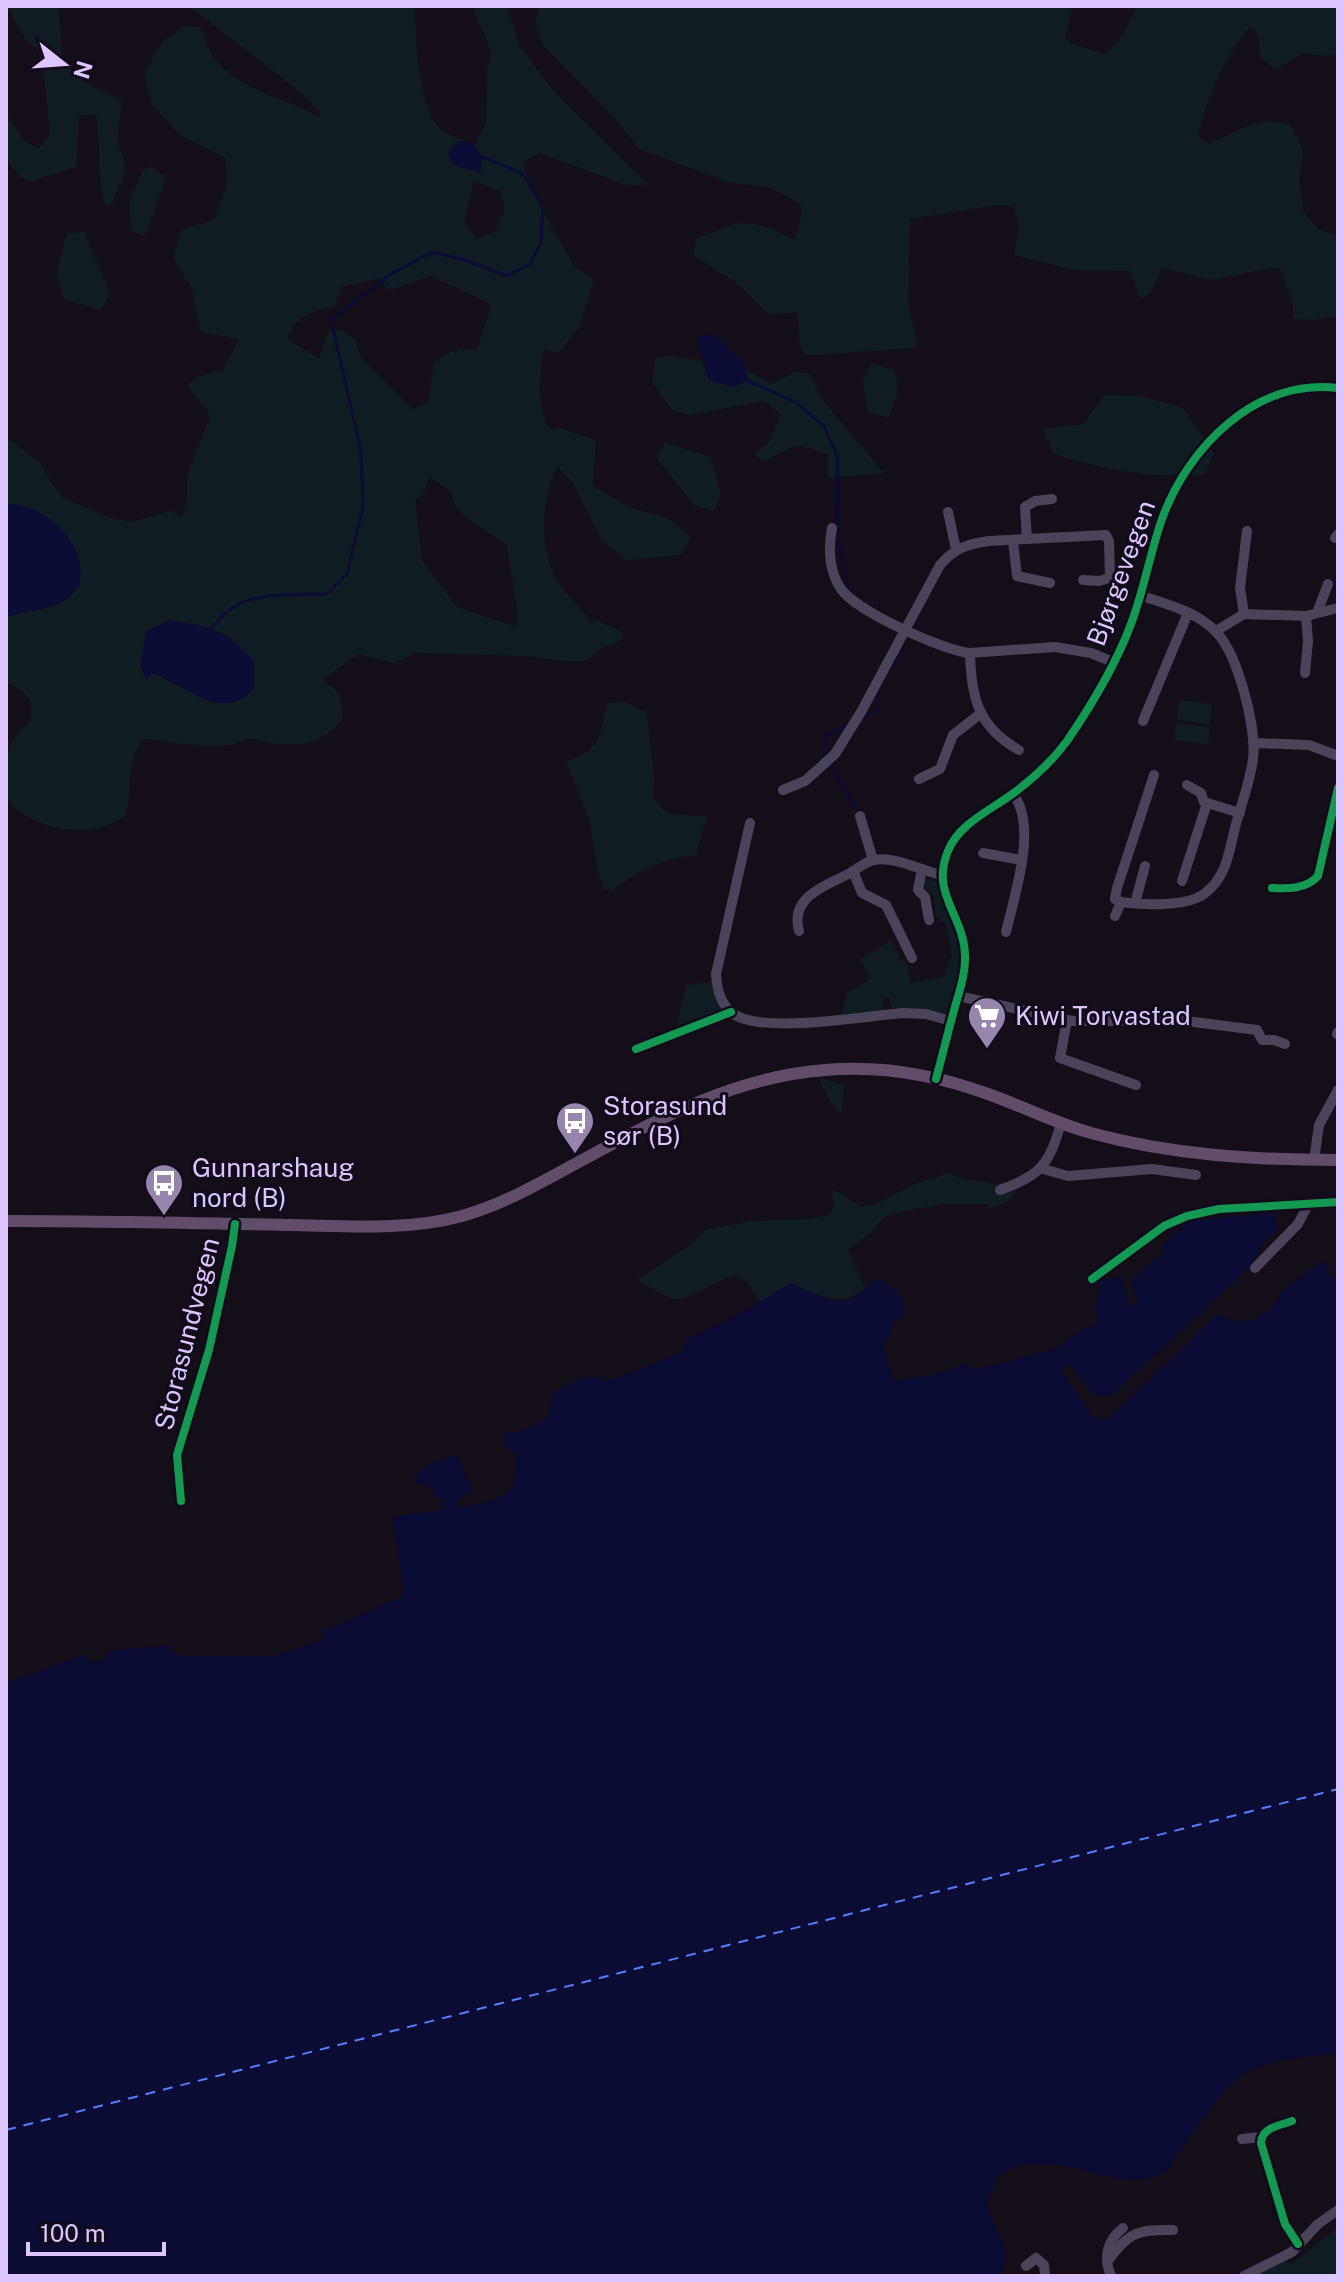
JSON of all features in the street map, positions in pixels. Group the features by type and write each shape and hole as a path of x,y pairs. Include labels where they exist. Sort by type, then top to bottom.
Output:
{"main road":[{"name":"Storasundvegen","path":"6,1221 384,1226 451,1219 501,1203 708,1096 799,1073 845,1069 888,1070 936,1079 989,1094 1061,1123 1117,1139 1169,1149 1252,1158 1338,1160"}],"street":[{"name":"Bjørgevegen","path":"942,875 947,851 956,837 1013,794 1043,768 1065,743 1130,628 1142,596 1162,519 1176,486 1204,447 1231,421 1265,399 1308,387 1338,388"},
{"path":"1027,539 1025,507 1035,501 1052,499"},
{"path":"948,512 956,549"},
{"path":"832,528 832,570 839,586 855,602 905,630 943,648 970,653 1055,647 1091,653 1113,662"},
{"path":"1244,614 1240,588 1247,531"},
{"path":"783,790 805,781 835,754 940,565 956,549 989,541 1098,534 1108,536 1110,578 1083,580"},
{"path":"1013,541 1017,576 1050,583"},
{"path":"1317,613 1328,584"},
{"path":"1142,596 1188,613 1216,631 1224,640 1236,667 1253,743 1252,770 1225,869 1206,892 1198,898 1176,902 1121,902 1115,899 1117,888 1154,775"},
{"path":"1216,631 1244,614 1306,616 1336,608"},
{"path":"1143,721 1188,613"},
{"path":"1305,673 1308,641 1306,616"},
{"path":"970,653 972,683 980,714 1003,742 1019,750"},
{"path":"919,779 940,769 953,735 980,714"},
{"path":"1253,743 1316,747 1338,756"},
{"path":"1187,785 1201,793 1204,802 1240,813"},
{"path":"1272,888 1287,889 1310,884 1318,876 1338,788"},
{"path":"1006,932 1021,860 1025,822 1023,808 1013,794"},
{"path":"1182,881 1207,803"},
{"path":"860,816 873,860"},
{"path":"750,823 716,974 721,999 731,1012 758,1024 903,1013 926,1014 951,1021"},
{"path":"983,853 1021,860"},
{"path":"799,931 797,925 804,900 815,890 873,860 896,862 942,875 946,899 964,944 964,970 936,1079"},
{"path":"1135,903 1145,866"},
{"path":"922,869 918,890 925,897 929,920"},
{"path":"853,871 862,893 886,905 912,958"},
{"path":"1115,916 1121,902"},
{"path":"958,996 1067,1020 1209,1023 1257,1030 1262,1040 1285,1044"},
{"path":"636,1049 731,1012"},
{"path":"1067,1020 1060,1058 1136,1085"},
{"path":"1314,1160 1319,1125 1338,1090"},
{"path":"1000,1190 1043,1169 1061,1123"},
{"path":"1043,1169 1068,1176 1152,1169 1196,1175"},
{"path":"1092,1279 1177,1219 1219,1209 1338,1202"},
{"path":"1255,1268 1298,1224 1309,1203"},
{"name":"Storasundvegen","path":"181,1501 177,1455 209,1350 235,1224"},
{"path":"1292,2121 1268,2129 1261,2137 1261,2143 1295,2248"},
{"path":"1242,2139 1261,2137"},
{"path":"1244,2276 1295,2248 1338,2210"},
{"path":"1111,2276 1107,2262 1108,2244 1113,2235 1123,2228"},
{"path":"1107,2262 1134,2233 1173,2230"},
{"path":"1026,2266 1036,2258 1044,2265 1045,2276"}],"shaded area":[{"path":"6,6 58,6 63,61 82,81 122,101 117,138 126,169 112,204 105,206 103,195 96,114 79,116 76,167 29,182 13,169 7,153 6,114 24,141 39,149 50,135 38,49 27,41"},
{"path":"189,6 415,6 419,70 426,103 438,127 465,142 458,141 480,173 483,157 474,147 486,121 487,72 491,51 472,6 507,6 520,47 555,93 648,185 626,185 540,153 524,162 528,184 574,266 594,280 580,326 558,354 544,349 540,391 546,422 550,430 559,428 596,440 593,486 631,508 668,518 691,537 681,555 627,560 603,542 572,482 557,466 548,495 544,525 552,570 559,584 591,624 596,620 623,632 621,640 602,648 586,661 415,653 394,663 358,654 325,678 340,697 342,718 318,739 287,744 250,739 231,745 210,746 144,739 133,759 125,816 111,824 79,830 46,825 30,818 6,798 8,752 32,711 25,694 6,682 6,617 68,599 80,585 79,561 13,504 6,504 6,437 39,462 64,498 108,517 131,522 171,511 182,517 187,500 187,476 210,417 188,385 199,376 223,370 239,339 201,332 192,289 173,258 182,229 213,220 227,186 226,158 180,135 152,105 144,75 160,44 184,26 200,27 212,54 228,72 253,88 319,117 319,111 304,95","holes":["474,182 500,191 505,209 495,232 475,239 464,218","431,276 490,304 476,350 459,349 456,354 452,350 434,363 428,403 413,409 361,357 355,339 341,330 329,330 319,359 287,338 305,315 334,307 342,287 380,278 388,291","430,477 451,492 457,509 464,516 507,545 517,606 517,627 457,607 422,560 415,499 422,497","203,626 230,637 214,704 154,673"]},
{"path":"540,6 1073,6 1065,38 1073,44 1104,54 1120,38 1137,6 1338,6 1338,55 1304,53 1275,69 1260,57 1259,36 1250,26 1218,78 1198,136 1209,144 1258,123 1291,125 1303,150 1299,178 1303,210 1317,228 1338,236 1338,316 1293,319 1293,305 1281,269 1271,268 1212,280 1163,268 1150,293 1139,297 1130,271 1074,270 1014,255 1019,226 1013,206 997,205 910,219 908,301 917,345 913,348 804,354 800,346 797,313 768,314 739,285 693,255 696,239 736,224 755,224 795,240 802,213 800,204 770,188 728,182 639,149 611,114 543,45 535,24"},
{"path":"459,141 472,143 483,157 480,173 454,165 447,153"},
{"path":"152,166 166,178 145,236 132,231 129,202 143,170"},
{"path":"85,232 109,296 101,310 65,300 56,273 67,233"},
{"path":"713,334 744,362 748,381 732,387 709,380 698,336"},
{"path":"671,356 702,361 709,380 748,381 745,369 772,384 794,372 809,373 824,402 884,473 828,478 828,454 797,445 763,462 755,453 769,442 781,414 764,401 689,415 672,410 652,382 655,358"},
{"path":"871,363 895,370 898,392 888,418 868,412 863,382"},
{"path":"1104,395 1140,396 1182,407 1214,453 1205,475 1167,476 1129,472 1054,454 1043,429 1084,424"},
{"path":"665,443 711,457 721,496 713,511 694,505 657,458"},
{"path":"6,504 30,508 60,528 79,559 80,585 54,605 6,617"},
{"path":"169,620 203,626 230,637 254,661 254,689 242,699 217,703 154,673 146,680 140,665 146,631"},
{"path":"1179,700 1212,704 1210,724 1177,720"},
{"path":"627,702 647,714 654,776 653,798 667,814 707,816 696,855 651,866 611,892 605,889 599,875 590,823 566,761 593,746 600,733 607,703"},
{"path":"1176,723 1210,727 1208,744 1174,740"},
{"path":"927,878 935,881 962,953 950,1006 944,1015 892,1008 889,997 882,999 883,1011 842,1015 847,993 871,979 860,959 892,940 901,961 907,963 911,983 943,977 952,956 947,925 935,915 935,897 921,885"},
{"path":"712,981 721,1013 676,1031 686,985"},
{"path":"819,1078 844,1085 842,1114 830,1102"},
{"path":"948,1173 963,1179 1020,1187 1007,1202 989,1209 988,1204 944,1204 898,1212 883,1218 848,1250 865,1288 856,1295 829,1298 791,1283 760,1302 748,1282 733,1275 682,1299 671,1299 637,1280 690,1245 705,1230 751,1221 809,1219 829,1215 834,1207 831,1190 861,1207 876,1204 913,1185"},
{"path":"1275,1213 1278,1228 1265,1241 1250,1267 1111,1396 1096,1397 1068,1363 1061,1370 1094,1418 1107,1420 1217,1315 1241,1322 1254,1319 1268,1311 1284,1290 1321,1261 1327,1264 1331,1276 1338,1282 1338,2053 1275,2062 1241,2076 1213,2106 1168,2170 1154,2177 1126,2179 1047,2164 1026,2164 1009,2169 996,2182 988,2203 1006,2260 997,2276 6,2276 6,1683 87,1654 89,1662 106,1661 107,1651 171,1645 171,1651 179,1656 273,1656 324,1640 321,1632 404,1596 393,1517 442,1510 441,1497 434,1498 434,1489 414,1481 415,1476 429,1464 457,1455 473,1491 458,1500 458,1507 487,1502 500,1496 513,1488 517,1456 504,1444 504,1433 529,1428 545,1418 550,1413 552,1394 583,1377 603,1378 604,1383 683,1352 685,1340 733,1317 791,1283 836,1301 851,1299 877,1279 893,1288 905,1310 905,1316 895,1321 883,1347 894,1381 936,1374 965,1364 976,1370 1054,1349 1082,1330 1099,1323 1095,1306 1100,1282 1120,1276 1131,1307 1138,1304 1131,1281 1164,1251 1162,1246 1189,1221"},
{"path":"1338,2227 1338,2276 1240,2276 1276,2258 1292,2264"}],"waterway":[{"path":"211,629 226,613 250,600 276,595 327,594 347,574 363,506 361,451 331,320 393,273 432,252 465,260 507,276 530,264 541,243 543,207 523,174 483,157"},
{"path":"748,381 795,402 824,426 838,458 837,533 849,593"},
{"path":"890,668 903,653 902,644"},
{"path":"863,717 879,709 878,687"},
{"path":"825,757 825,736 849,724"},
{"path":"829,764 858,811"}],"ferry route":[{"path":"6,2130 1338,1789"}],"cycle path":[{"path":"936,1079 965,962 963,941 943,880 944,866 953,841 977,817 1015,792 1043,768 1085,714 1125,639 1162,519 1174,492 1207,443 1253,406 1280,394 1308,388 1338,388"},
{"path":"1272,888 1302,886 1318,876 1338,788"},
{"path":"636,1049 731,1012"},
{"path":"1092,1279 1164,1226 1187,1216 1219,1209 1338,1202"},
{"path":"181,1501 177,1455 209,1350 235,1224"},
{"path":"1292,2121 1268,2130 1261,2143 1285,2224 1298,2244"}],"place":[{"name":"Kiwi Torvastad","path":"987,1050"},
{"name":"Storasund sør (B)","path":"575,1155"},
{"name":"Gunnarshaug nord (B)","path":"164,1217"}]}
